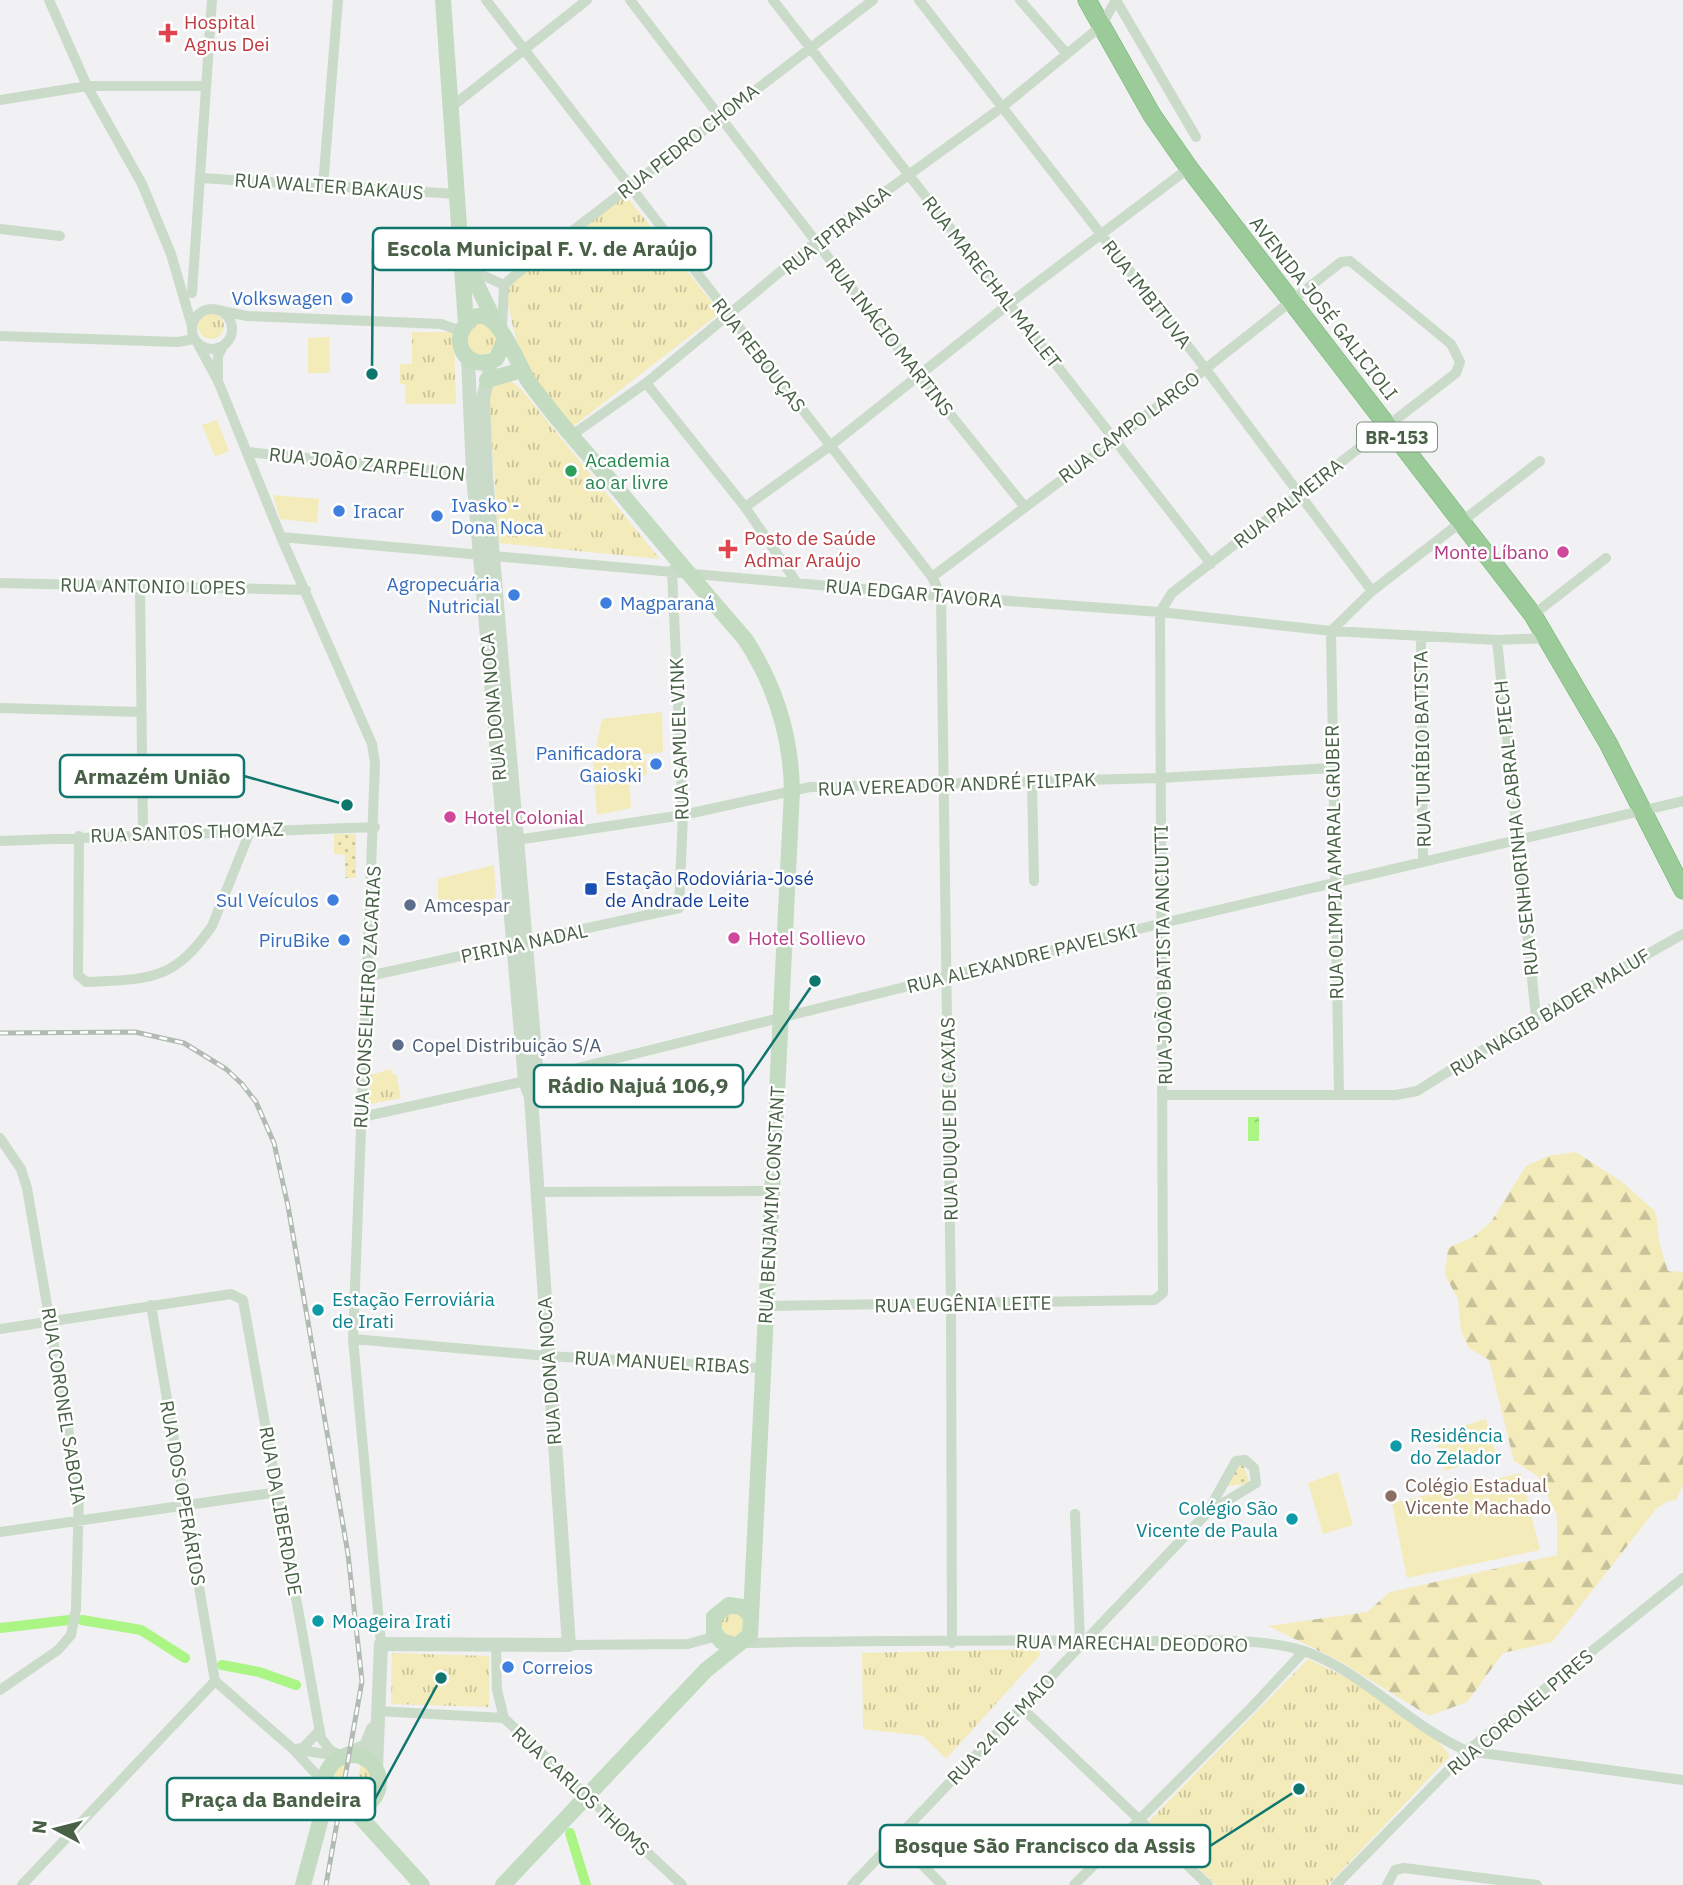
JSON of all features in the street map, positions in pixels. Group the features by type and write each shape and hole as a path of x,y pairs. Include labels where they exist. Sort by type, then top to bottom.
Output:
{"highway":[{"name":"AVENIDA JOSÉ GALICIOLI","path":"1087,0 1153,115 1188,168 1533,615 1608,743 1683,890"}],"main road":[{"path":"443,0 460,241 464,328 460,346 468,358 475,362 494,360 501,330 479,317 464,328"},
{"name":"RUA BENJAMIM CONSTANT","path":"460,241 468,269 501,330 522,377 572,435 680,571 745,639 762,665 786,732 792,791 761,1368 752,1622"},
{"name":"RUA BENJAMIM CONSTANT","path":"494,360 522,377"},
{"path":"487,380 522,377"},
{"name":"RUA BENJAMIM CONSTANT","path":"728,1641 714,1617 723,1607 736,1605 752,1572"},
{"path":"503,1885 706,1670 728,1641 752,1622 736,1605"},
{"path":"303,1885 329,1766 343,1756 358,1756 376,1768 378,1787 373,1833"},
{"path":"326,1788 422,1885"},
{"path":"315,1836 348,1810 368,1805 375,1798"}],"street":[{"path":"49,0 87,86 142,184 171,254 196,341"},
{"path":"192,293 201,178 204,86 212,0"},
{"path":"323,186 338,0"},
{"name":"RUA REBOUÇAS","path":"486,0 932,577"},
{"path":"450,108 587,0"},
{"name":"RUA INÁCIO MARTINS","path":"630,0 918,374 1024,506"},
{"name":"RUA MARECHAL MALLET","path":"773,0 906,175 1010,303 1211,564"},
{"name":"RUA PEDRO CHOMA","path":"504,285 719,115 873,0"},
{"name":"RUA IMBITUVA","path":"919,0 1205,368 1372,591"},
{"path":"1020,0 1067,54"},
{"path":"1116,0 1196,137"},
{"name":"RUA IPIRANGA","path":"572,435 646,383 816,242 1001,108 1101,26 1116,0"},
{"path":"0,100 87,86 204,86"},
{"path":"745,507 830,446 918,374 1188,168"},
{"name":"RUA WALTER BAKAUS","path":"201,178 457,194"},
{"path":"0,229 60,236"},
{"path":"171,254 182,254 194,244"},
{"name":"RUA CAMPO LARGO","path":"932,577 1115,440 1341,262 1350,261 1372,276 1451,344 1460,362 1456,373"},
{"path":"176,269 192,293 228,317 231,332"},
{"path":"468,269 504,285 501,330"},
{"path":"192,326 198,314 213,309 247,316 441,324 464,328"},
{"path":"0,336 196,341 210,349 222,346 247,316"},
{"name":"RUA CONSELHEIRO ZACARIAS","path":"196,341 218,381 281,537 372,744 375,763 375,827 353,1339 381,1644"},
{"name":"RUA CONSELHEIRO ZACARIAS","path":"218,381 218,356 222,346"},
{"name":"RUA DONA NOCA","path":"468,358 488,556 531,1079 547,1356 569,1645"},
{"name":"RUA DONA NOCA","path":"479,475 483,399 494,360"},
{"name":"RUA PALMEIRA","path":"1160,612 1172,593 1456,373"},
{"path":"646,383 745,507 797,583"},
{"name":"RUA JOÃO ZARPELLON","path":"247,452 479,475"},
{"path":"1331,631 1372,591 1540,461"},
{"name":"RUA EDGAR TAVORA","path":"281,537 941,596 1160,612 1331,631 1421,638 1548,638"},
{"path":"1533,615 1606,558"},
{"name":"RUA SAMUEL VINK","path":"679,908 683,815 680,571"},
{"path":"932,577 941,596"},
{"name":"RUA ANTONIO LOPES","path":"0,583 306,590"},
{"path":"140,587 143,834"},
{"name":"RUA DUQUE DE CAXIAS","path":"941,596 953,1643"},
{"name":"RUA JOÃO BATISTA ANCIUTTI","path":"1160,612 1165,1095 1163,1293 1160,1297"},
{"name":"RUA OLIMPIA AMARAL GRUBER","path":"1331,631 1331,768 1339,1094"},
{"name":"RUA TURÍBIO BATISTA","path":"1421,638 1423,861"},
{"name":"RUA SENHORINHA CABRAL PIECH","path":"1497,640 1515,839 1536,1017"},
{"path":"0,708 140,712"},
{"name":"RUA VEREADOR ANDRÉ FILIPAK","path":"511,841 683,815 792,791 944,781 1032,782 1160,778 1331,768"},
{"path":"1032,782 1034,881"},
{"name":"RUA ALEXANDRE PAVELSKI","path":"362,1116 531,1079 1163,923 1683,801"},
{"name":"RUA SANTOS THOMAZ","path":"0,841 251,829 375,827"},
{"path":"79,836 78,975 86,982 138,980 171,970 212,926 251,829"},
{"name":"PIRINA NADAL","path":"369,976 679,908"},
{"name":"RUA NAGIB BADER MALUF","path":"1339,1094 1396,1095 1418,1091 1536,1017 1683,934"},
{"path":"1165,1095 1339,1094"},
{"name":"RUA CORONEL SABOIA","path":"0,1138 21,1169 27,1188 52,1321 81,1519 76,1609 71,1635 58,1650 0,1690"},
{"path":"538,1192 771,1191"},
{"name":"RUA DA LIBERDADE","path":"151,1305 237,1296 243,1300 320,1730 324,1743 343,1756"},
{"name":"RUA EUGÊNIA LEITE","path":"766,1306 1154,1300 1160,1297"},
{"path":"0,1329 151,1305"},
{"name":"RUA DOS OPERÁRIOS","path":"151,1305 215,1681"},
{"name":"RUA MANUEL RIBAS","path":"353,1339 547,1356 761,1368"},
{"name":"RUA 24 DE MAIO","path":"852,1885 1207,1513 1256,1483 1254,1468 1245,1460 1236,1461 1229,1470 1207,1513"},
{"path":"0,1532 278,1492"},
{"path":"1075,1514 1083,1640"},
{"name":"RUA CORONEL PIRES","path":"1336,1885 1467,1751 1683,1578"},
{"path":"752,1622 768,1643"},
{"name":"RUA MARECHAL DEODORO","path":"381,1644 496,1646 688,1644 728,1641 953,1643 1083,1640 1264,1644 1304,1651 1350,1675 1448,1743 1467,1751"},
{"path":"376,1768 381,1644"},
{"name":"RUA CARLOS THOMS","path":"496,1646 497,1690 504,1718 682,1885"},
{"path":"1074,1885 1304,1651"},
{"path":"22,1885 215,1681 293,1749 326,1788"},
{"path":"1021,1707 1208,1885"},
{"path":"377,1711 504,1718"},
{"path":"293,1749 343,1756 366,1746 377,1711"},
{"path":"293,1749 303,1748 320,1730"},
{"path":"1467,1751 1683,1780"},
{"path":"897,1839 942,1885"},
{"path":"1387,1883 1395,1870 1404,1868 1537,1885"}],"green space":[{"path":"627,197 716,307 716,316 571,428 526,363 508,304 508,288"},
{"path":"211,313 220,317 224,326 220,335 211,339 202,335 198,326 202,317"},
{"path":"487,321 499,343 487,354 471,352 465,332 467,327"},
{"path":"412,332 454,332 456,404 405,404 406,384 400,384 400,364 412,364"},
{"path":"329,337 330,373 308,373 308,338"},
{"path":"509,379 521,389 660,559 499,543 488,387"},
{"path":"217,420 229,451 215,457 202,425"},
{"path":"273,495 319,499 317,523 280,519"},
{"path":"662,712 663,752 625,757 645,757 647,775 630,777 628,761 631,808 597,815 593,761 602,719"},
{"path":"334,834 356,834 356,878 345,878 345,855 334,854"},
{"path":"494,865 496,898 438,912 438,879"},
{"path":"391,1069 393,1075 396,1074 401,1098 371,1104 368,1101 370,1075"},
{"path":"1576,1152 1622,1182 1656,1212 1659,1242 1668,1271 1683,1272 1683,1485 1676,1500 1666,1502 1656,1509 1552,1642 1503,1653 1467,1702 1429,1716 1336,1659 1268,1626 1367,1612 1390,1592 1557,1555 1557,1515 1539,1477 1514,1461 1489,1360 1469,1348 1461,1331 1458,1299 1445,1275 1448,1248 1473,1237 1491,1222 1526,1166 1548,1156"},
{"path":"1486,1419 1496,1455 1445,1471 1434,1435"},
{"path":"1237,1464 1244,1466 1250,1484 1227,1486"},
{"path":"1338,1472 1353,1525 1323,1534 1308,1483"},
{"path":"1521,1473 1540,1550 1407,1578 1392,1503"},
{"path":"727,1611 741,1612 746,1631 732,1639 719,1630 721,1616"},
{"path":"1038,1649 1040,1655 946,1759 923,1736 863,1729 862,1653"},
{"path":"392,1653 489,1656 489,1707 391,1704"},
{"path":"1308,1659 1386,1699 1422,1725 1450,1756 1328,1885 1216,1885 1148,1822"},
{"path":"349,1759 342,1803 333,1791 331,1778 337,1767"},
{"path":"361,1761 372,1770 374,1788 365,1802 354,1807"}],"water":[{"path":"1248,1117 1259,1117 1259,1141 1248,1141"}],"waterway":[{"path":"0,1628 69,1620"},
{"path":"82,1620 141,1630 185,1658"},
{"path":"222,1665 259,1672 296,1685"},
{"path":"570,1833 586,1885"}],"railway":[{"path":"0,1033 135,1032 184,1043 226,1069 242,1084 256,1102 274,1143 288,1206 348,1554 362,1681 326,1885"}],"place":[{"name":"Hospital Agnus Dei","path":"168,33"},
{"name":"Volkswagen","path":"347,298"},
{"name":"Escola Municipal F. V. de Araújo","path":"372,374"},
{"name":"Academia ao ar livre","path":"571,471"},
{"name":"Iracar","path":"339,511"},
{"name":"Ivasko - Dona Noca","path":"437,516"},
{"name":"Posto de Saúde Admar Araújo","path":"728,549"},
{"name":"Monte Líbano","path":"1563,552"},
{"name":"Agropecuária Nutricial","path":"514,595"},
{"name":"Magparaná","path":"606,603"},
{"name":"Panificadora Gaioski","path":"656,764"},
{"name":"Armazém União","path":"347,805"},
{"name":"Hotel Colonial","path":"450,817"},
{"name":"Estação Rodoviária-José de Andrade Leite","path":"591,889"},
{"name":"Sul Veículos","path":"333,900"},
{"name":"Amcespar","path":"410,905"},
{"name":"Hotel Sollievo","path":"734,938"},
{"name":"PiruBike","path":"344,940"},
{"name":"Rádio Najuá 106,9","path":"815,981"},
{"name":"Copel Distribuição S/A","path":"398,1045"},
{"name":"Estação Ferroviária de Irati","path":"318,1310"},
{"name":"Residência do Zelador","path":"1396,1446"},
{"name":"Colégio Estadual Vicente Machado","path":"1391,1496"},
{"name":"Colégio São Vicente de Paula","path":"1292,1519"},
{"name":"Moageira Irati","path":"318,1621"},
{"name":"Correios","path":"508,1667"},
{"name":"Praça da Bandeira","path":"441,1678"},
{"name":"Bosque São Francisco da Assis","path":"1299,1789"}]}
